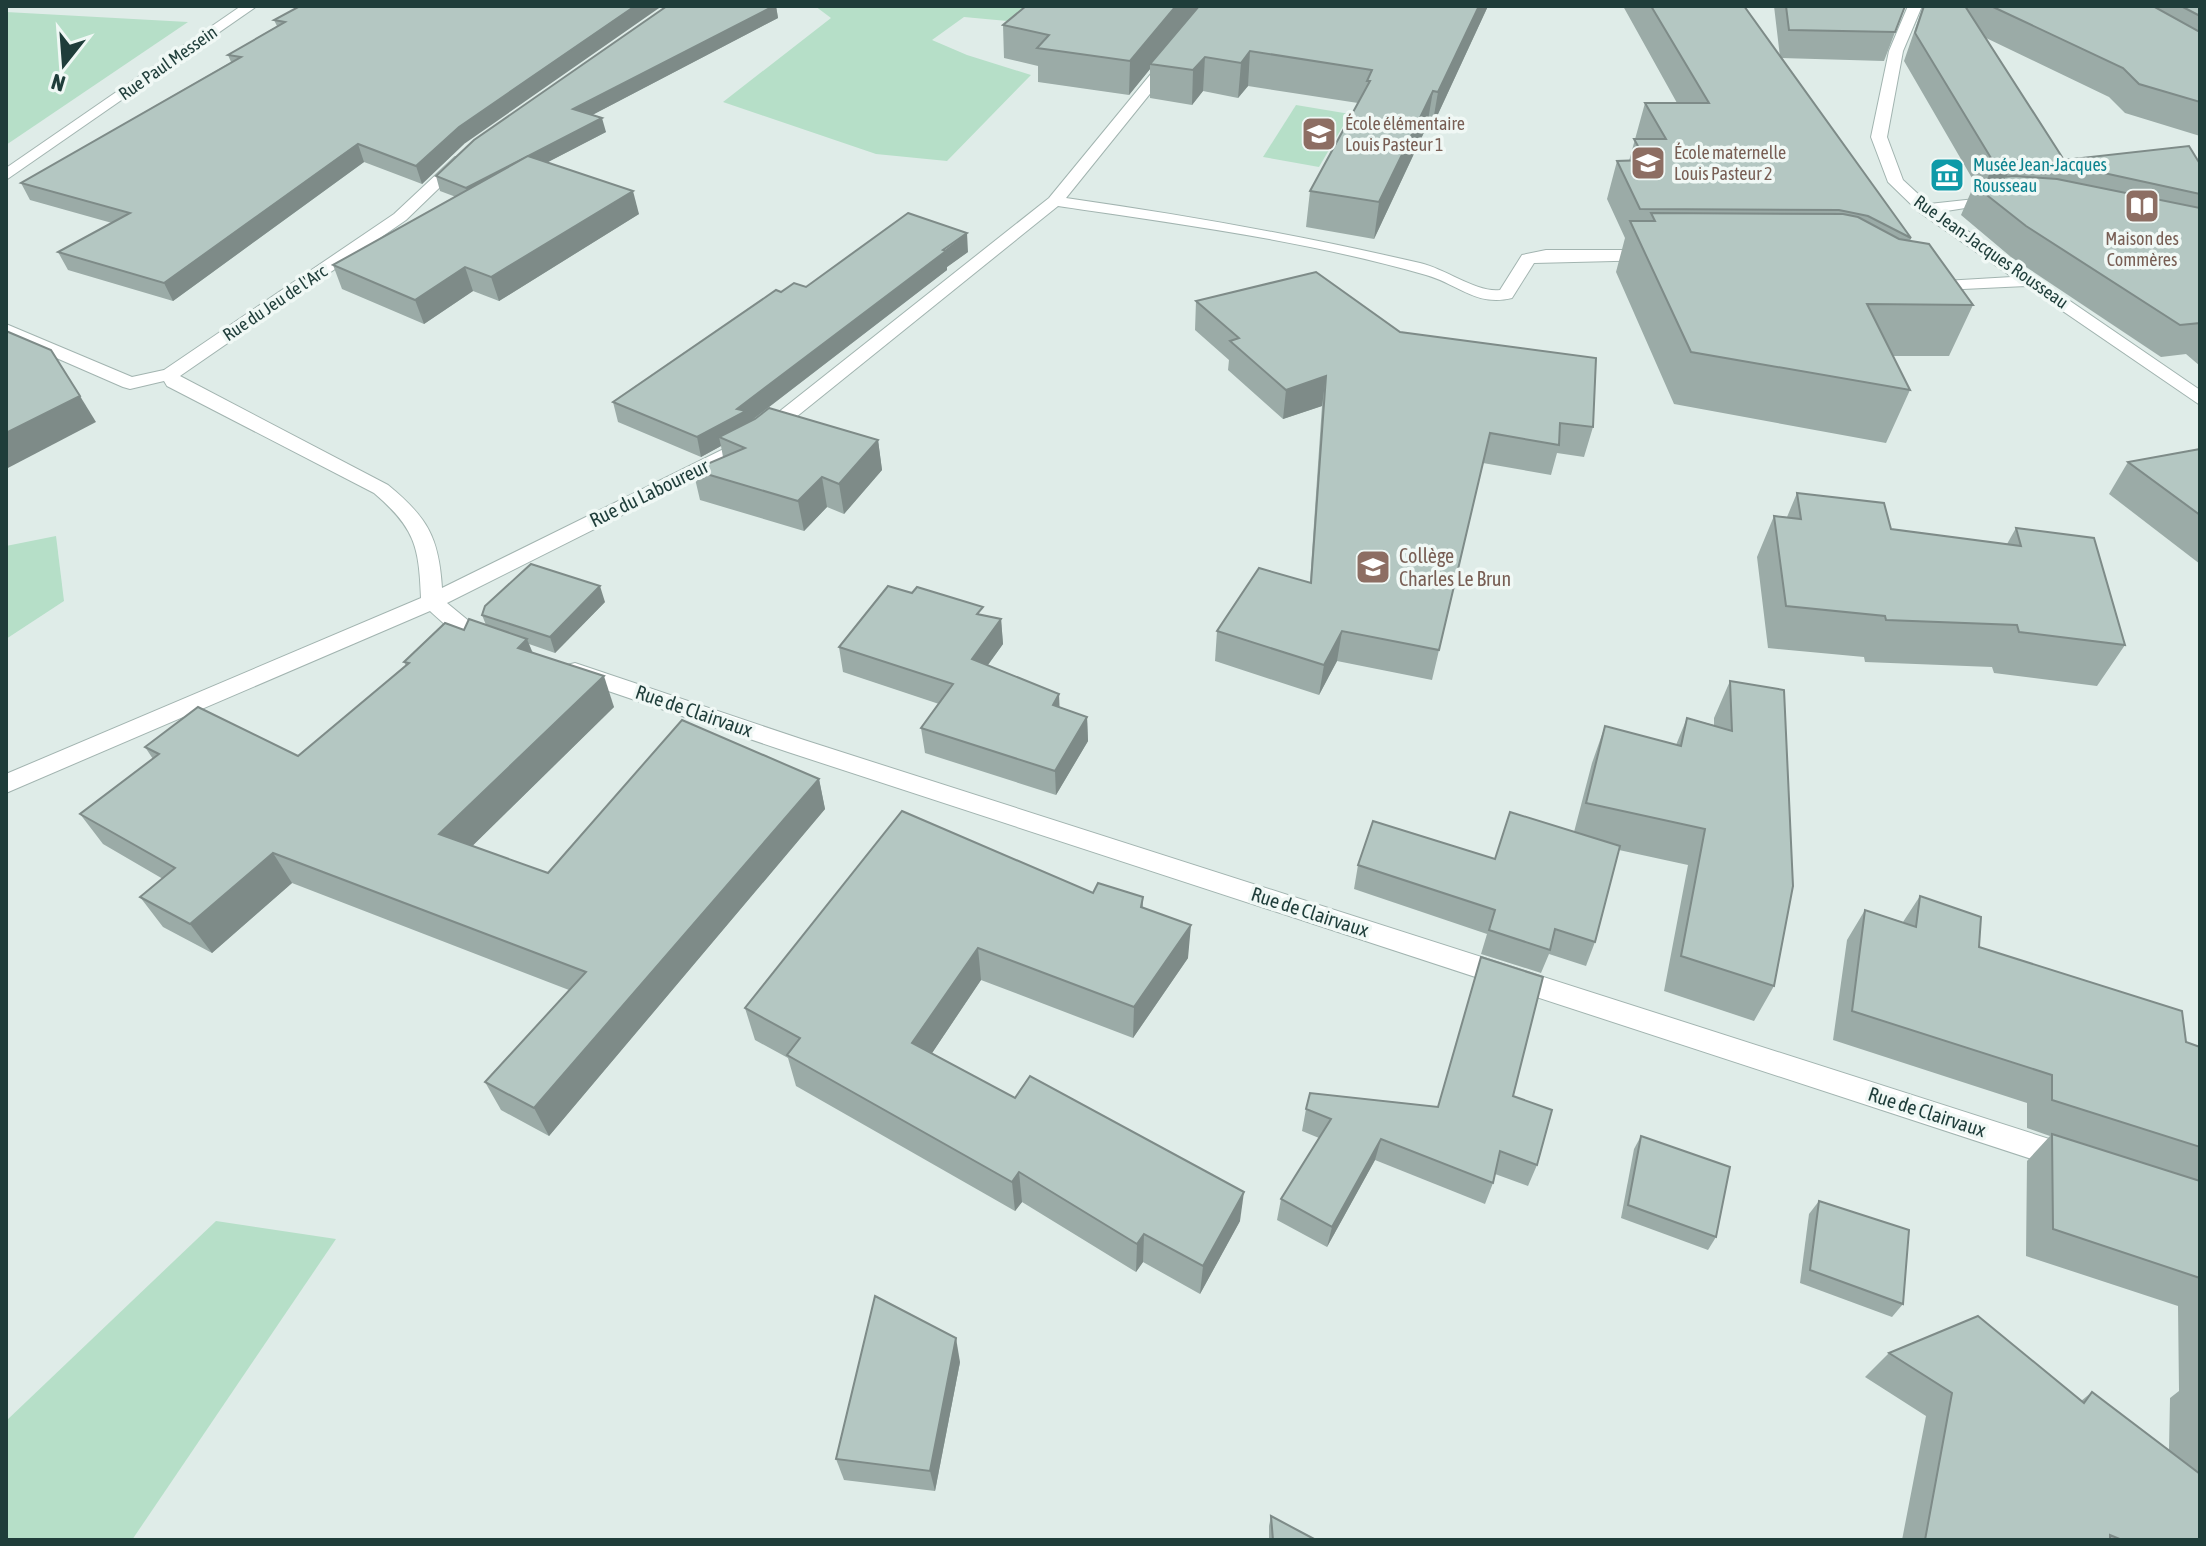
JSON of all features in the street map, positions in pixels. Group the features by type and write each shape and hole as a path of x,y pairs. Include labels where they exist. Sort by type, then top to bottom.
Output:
{"street":[{"name":"Rue Paul Messein","path":"6,175 250,6"},
{"name":"Rue Jean-Jacques Rousseau","path":"1915,6 1896,51 1879,137 1896,182 1925,209 2200,399"},
{"name":"Rue du Laboureur","path":"6,784 432,602 753,442 1055,201 1183,43"},
{"name":"Rue du Jeu de l'Arc","path":"170,374 400,217 471,149"},
{"path":"1925,209 2014,199"},
{"path":"1055,201 1441,272 1475,294 1491,298 1506,294 1528,259 1546,255 1670,255"},
{"path":"1907,287 2029,281"},
{"path":"6,329 130,383 170,374 174,382 381,489 406,508 429,543 432,602 473,636 517,651"},
{"name":"Rue de Clairvaux","path":"547,661 796,746 2095,1167"}],"green space":[{"path":"815,6 1051,6 1051,25 964,17 932,40 967,55 1031,75 947,161 876,154 723,102 831,18"},
{"path":"6,12 188,22 6,145"},
{"path":"1296,105 1350,114 1319,167 1263,157"},
{"path":"56,536 64,601 6,639 6,546"},
{"path":"216,1221 336,1239 132,1540 6,1540 6,1421"}],"building":[{"path":"300,6 635,6 459,127 416,166 358,144 164,283 58,252 130,213 21,183 241,57 228,55 285,22 274,20"},
{"path":"667,6 774,6 573,109 602,118 466,188 436,176 474,140"},
{"path":"1026,6 1176,6 1130,61 1037,48 1049,35 1003,25"},
{"path":"1199,6 1479,6 1438,92 1433,91 1379,202 1310,191 1370,81 1367,81 1372,70 1250,51 1241,63 1205,57 1193,70 1150,64"},
{"path":"1651,6 1744,6 1911,238 1868,216 1839,210 1640,209 1617,161 1646,160 1634,139 1666,139 1645,103 1709,103"},
{"path":"1786,6 1905,6 1895,32 1789,30"},
{"path":"1924,6 1965,6 2064,160 2189,146 2200,164 2200,194 2058,163 2014,160 1994,163 1915,33"},
{"path":"1991,6 2153,6 2200,32 2200,102 2139,84 2123,68"},
{"path":"2181,6 2200,6 2200,16"},
{"path":"528,156 633,191 491,277 465,267 415,300 333,265"},
{"path":"2003,177 2057,179 2200,208 2200,323 2180,325 2026,226 1974,185 2005,181"},
{"path":"908,213 967,233 737,409 746,411 697,437 613,402 776,290 781,292 794,283 806,287"},
{"path":"1651,213 1843,214 1858,217 1899,239 1929,244 1973,305 1867,304 1910,390 1691,352 1630,221 1655,221"},
{"name":"Collège Charles Le Brun","path":"1316,272 1400,332 1596,358 1593,427 1560,423 1559,445 1490,433 1439,650 1342,631 1324,665 1217,631 1259,568 1311,583 1326,376 1286,390 1230,341 1239,338 1196,301"},
{"path":"6,331 51,350 80,396 6,433"},
{"path":"769,408 878,440 839,484 822,477 798,501 693,470 745,448 719,437 755,419"},
{"path":"2200,449 2200,515 2128,462"},
{"path":"1797,493 1884,503 1891,529 2021,546 2016,528 2094,538 2125,645 2019,632 2017,625 1886,620 1885,616 1786,606 1774,516 1801,519"},
{"path":"531,564 600,586 550,637 482,615 485,606"},
{"path":"888,586 912,593 917,587 983,607 977,614 1001,619 972,659 1059,694 1053,705 1087,717 1055,771 921,728 953,684 839,647"},
{"path":"469,619 527,639 518,648 604,676 439,834 548,873 682,720 819,779 534,1108 485,1082 586,972 273,853 190,924 140,897 175,868 80,814 159,754 145,747 198,707 298,756 409,663 404,662 445,623 464,630"},
{"path":"1730,681 1784,690 1793,886 1774,986 1681,956 1705,829 1586,803 1605,726 1681,746 1687,718 1732,731"},
{"path":"902,811 1093,893 1098,883 1143,897 1141,907 1191,925 1134,1007 978,948 912,1043 1015,1098 1030,1076 1244,1192 1203,1266 1144,1234 1137,1244 1019,1172 1012,1182 787,1055 800,1038 745,1008"},
{"path":"1510,812 1620,846 1595,942 1555,929 1550,950 1489,930 1495,910 1358,865 1373,821 1495,859"},
{"path":"1920,896 1981,917 1979,947 2182,1011 2186,1042 2200,1047 2200,1147 2052,1100 2052,1075 1852,1011 1865,910 1916,927"},
{"path":"1481,957 1543,977 1513,1096 1552,1110 1537,1165 1500,1151 1493,1183 1381,1139 1332,1227 1281,1199 1331,1119 1306,1109 1310,1093 1438,1107"},
{"path":"2052,1134 2200,1181 2200,1278 2053,1229"},
{"path":"1641,1136 1730,1167 1716,1237 1628,1205"},
{"path":"1819,1201 1909,1230 1903,1304 1810,1270"},
{"path":"875,1296 956,1338 930,1471 836,1459"},
{"path":"1978,1316 2084,1403 2092,1392 2200,1474 2200,1540 2122,1540 2110,1535 2110,1540 1925,1540 1952,1393 1889,1353"},
{"path":"1271,1516 1316,1540 1273,1540"}],"place":[{"name":"École élémentaire Louis Pasteur 1","path":"1319,134"},
{"name":"École maternelle Louis Pasteur 2","path":"1648,163"},
{"name":"Musée Jean-Jacques Rousseau","path":"1947,175"},
{"name":"Maison des Commères","path":"2142,206"},
{"name":"Collège Charles Le Brun","path":"1373,567"}]}
